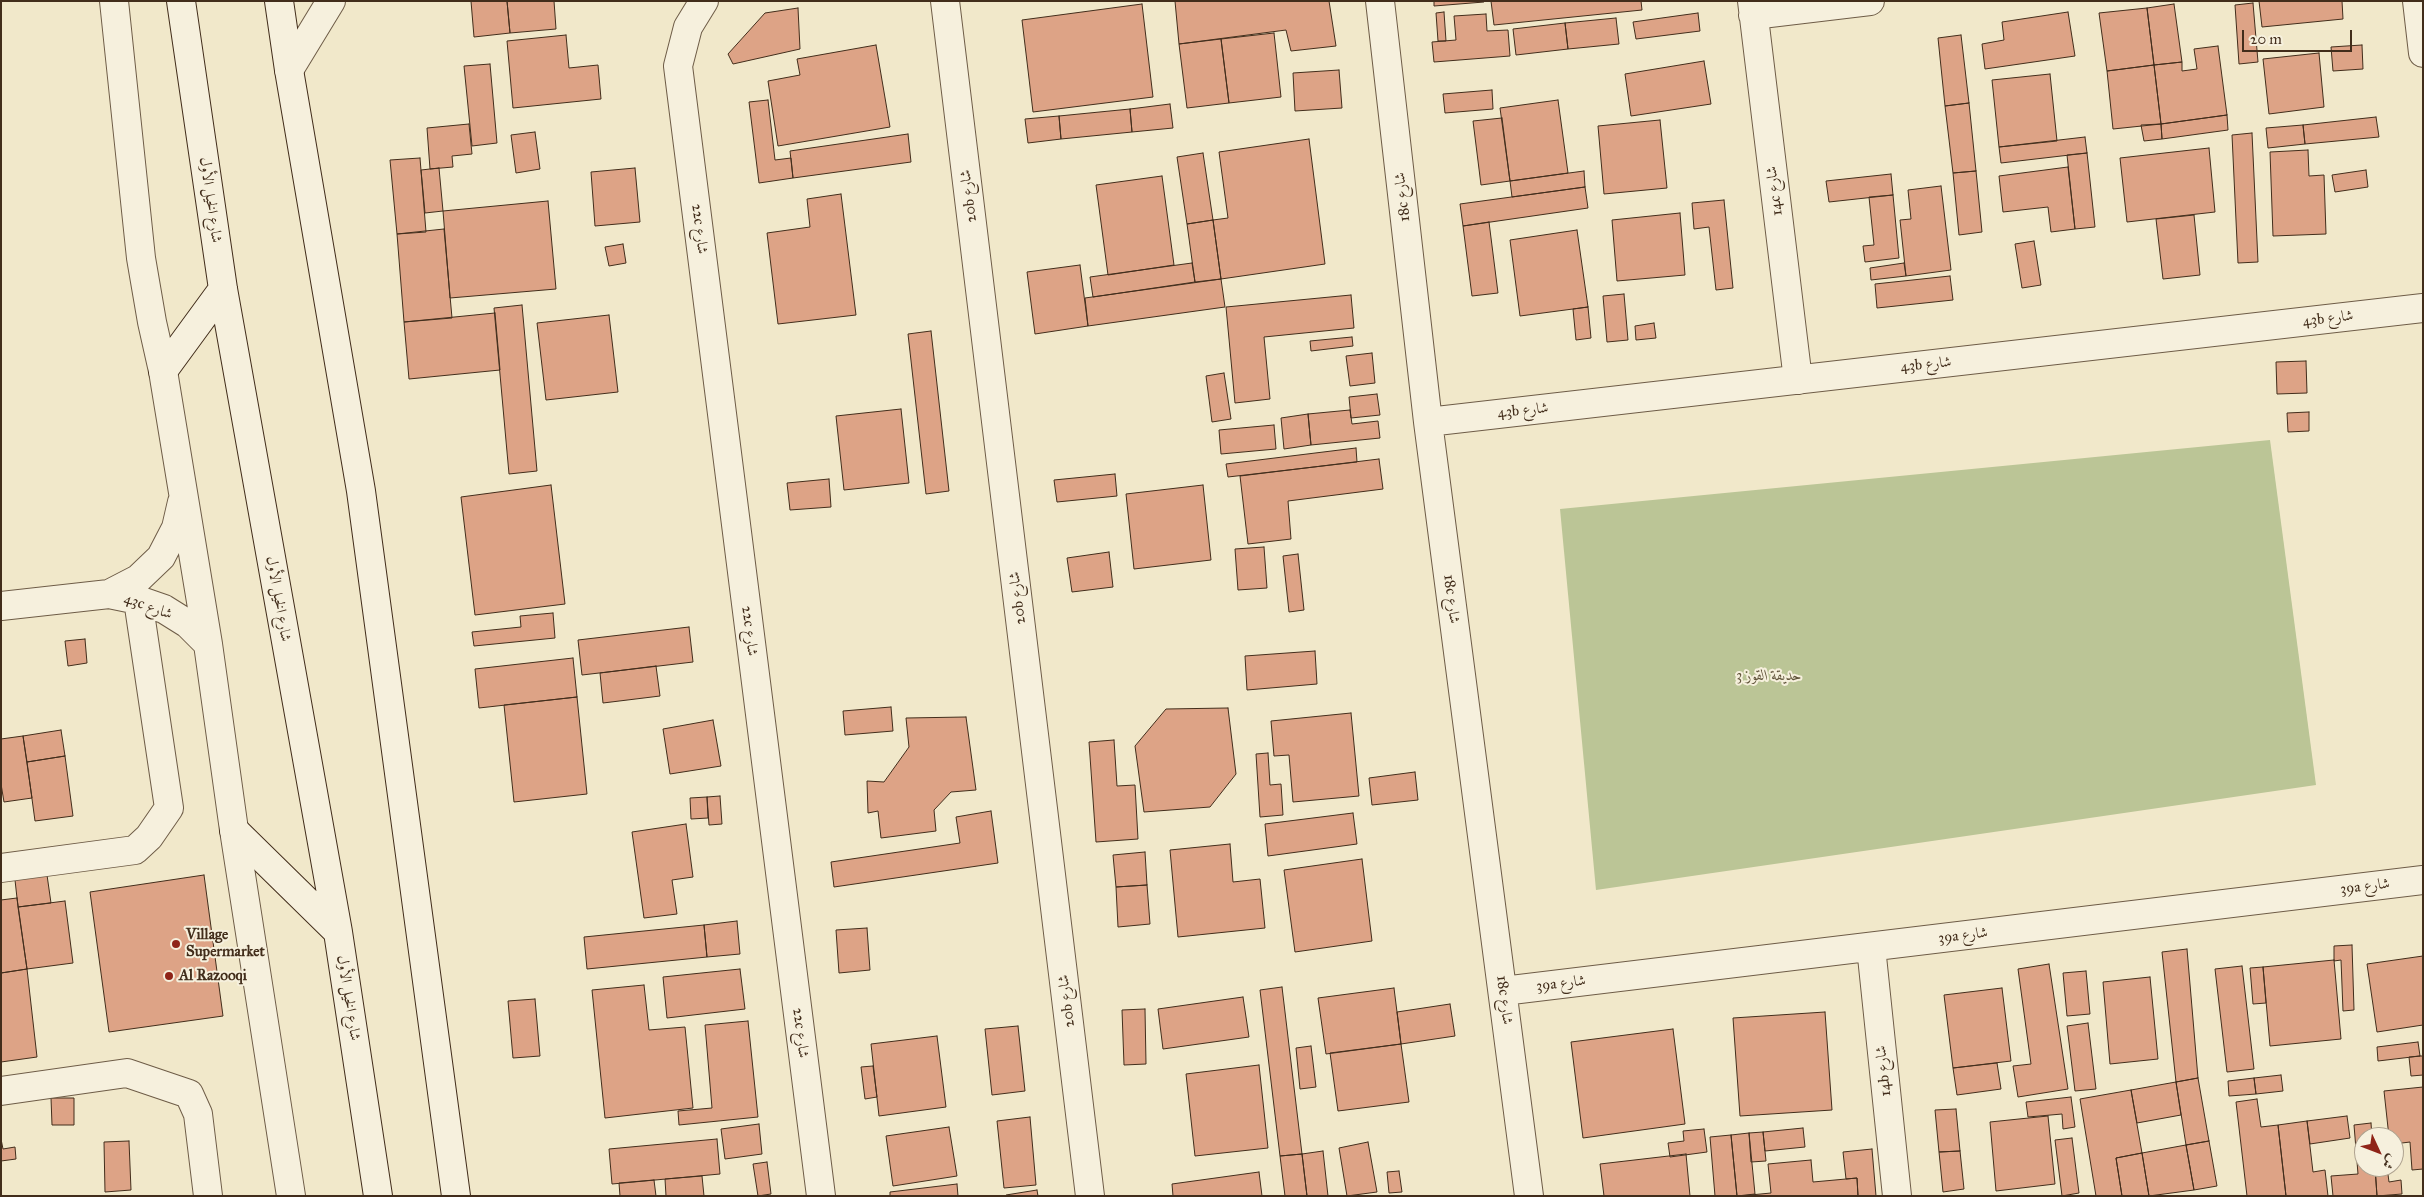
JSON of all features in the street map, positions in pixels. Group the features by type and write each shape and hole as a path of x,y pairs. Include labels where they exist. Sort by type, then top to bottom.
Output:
{"street":[{"path":"114,1 142,258 152,322 164,371 208,644 234,830 291,1196"},
{"name":"شارع الخيل الأول","path":"182,1 223,289 338,932 378,1196"},
{"path":"279,1 289,70 361,491 456,1196"},
{"path":"289,70 331,1"},
{"name":"22c شارع","path":"704,1 688,27 678,66 821,1196"},
{"name":"20b شارع","path":"945,1 1090,1196"},
{"name":"18c شارع","path":"1380,1 1428,422 1529,1196"},
{"path":"1752,8 1870,1"},
{"path":"2417,1 2423,53"},
{"name":"14c شارع","path":"1752,8 1798,380"},
{"path":"164,371 223,289"},
{"name":"43b شارع","path":"1428,422 2423,308"},
{"name":"43c شارع","path":"109,594 138,579 161,557 176,528 184,496"},
{"name":"43c شارع","path":"1,606 109,594 138,600 164,609 188,624 208,644"},
{"path":"1,868 135,850 149,837 169,808 138,600"},
{"path":"234,830 338,932"},
{"name":"39a شارع","path":"1503,991 2423,880"},
{"name":"14b شارع","path":"1871,947 1897,1196"},
{"path":"1,1092 127,1073 189,1094 198,1114 208,1196"}],"green space":[{"name":"حديقة القوز 3","path":"2270,440 2316,785 1596,890 1560,509"}],"building":[{"path":"471,1 507,1 510,33 474,37"},
{"path":"507,1 554,1 556,29 510,33"},
{"path":"1175,1 1329,1 1336,46 1291,51 1286,30 1179,44"},
{"path":"1434,1 1483,1 1484,2 1434,6"},
{"path":"1491,1 1641,1 1642,10 1494,25"},
{"path":"2259,1 2342,1 2343,19 2262,27"},
{"path":"2253,3 2258,62 2239,64 2235,5"},
{"path":"1142,4 1153,97 1033,112 1022,20"},
{"path":"2174,4 2182,62 2154,65 2147,8"},
{"path":"798,8 800,49 733,64 728,54 765,13"},
{"path":"2147,8 2154,65 2107,71 2099,13"},
{"path":"1444,12 1446,41 1438,41 1436,13"},
{"path":"2068,12 2075,56 1985,69 1982,44 2004,40 2002,22"},
{"path":"1698,13 1700,31 1636,39 1633,22"},
{"path":"1486,14 1487,31 1508,30 1510,56 1434,62 1432,42 1456,40 1454,16"},
{"path":"1616,18 1619,44 1568,49 1565,23"},
{"path":"1565,23 1568,49 1516,55 1513,29"},
{"path":"1274,33 1281,97 1229,103 1221,39"},
{"path":"566,35 569,68 598,65 601,99 513,108 507,41"},
{"path":"1961,35 1969,103 1945,106 1938,38"},
{"path":"1221,39 1229,103 1187,108 1179,44"},
{"path":"876,45 890,127 778,146 768,81 800,75 797,59"},
{"path":"2362,45 2363,69 2333,71 2331,47"},
{"path":"2218,46 2227,115 2161,124 2154,65 2182,62 2182,71 2197,69 2194,49"},
{"path":"2319,53 2324,107 2269,114 2263,59"},
{"path":"1704,61 1711,104 1631,116 1625,74"},
{"path":"490,64 497,143 472,146 464,66"},
{"path":"2154,65 2161,124 2113,129 2107,71"},
{"path":"1339,70 1342,108 1295,111 1293,73"},
{"path":"2050,74 2057,141 1999,147 1992,80"},
{"path":"1492,90 1493,109 1445,113 1443,94"},
{"path":"768,100 775,160 791,158 793,178 759,183 749,102"},
{"path":"1558,100 1568,173 1510,181 1500,108"},
{"path":"1969,103 1976,171 1953,173 1945,106"},
{"path":"1170,104 1173,128 1132,132 1130,109"},
{"path":"1130,109 1132,132 1061,139 1059,116"},
{"path":"2227,115 2228,130 2162,139 2161,124"},
{"path":"1059,116 1061,139 1028,143 1025,119"},
{"path":"2376,117 2379,137 2305,144 2303,125"},
{"path":"1502,118 1510,181 1481,185 1473,121"},
{"path":"1660,120 1667,188 1604,194 1598,126"},
{"path":"469,124 472,154 452,156 453,167 430,169 427,128"},
{"path":"2161,124 2162,139 2144,141 2141,125"},
{"path":"2303,125 2305,144 2268,148 2266,128"},
{"path":"535,132 540,169 516,173 511,135"},
{"path":"2252,133 2258,262 2238,263 2232,135"},
{"path":"908,134 911,162 793,178 790,151"},
{"path":"2085,137 2087,153 2001,163 1999,147"},
{"path":"1309,139 1325,264 1221,279 1213,220 1228,218 1219,152"},
{"path":"2209,148 2215,212 2127,222 2120,158"},
{"path":"2308,150 2309,176 2324,175 2326,234 2273,236 2270,152"},
{"path":"1203,153 1213,220 1187,224 1177,157"},
{"path":"2087,153 2095,227 2075,229 2067,155"},
{"path":"420,158 426,232 397,234 390,160"},
{"path":"2068,167 2075,229 2051,232 2048,207 2003,212 1999,176"},
{"path":"439,168 443,211 425,213 421,170"},
{"path":"635,168 640,222 595,226 591,172"},
{"path":"2366,170 2368,187 2335,192 2332,175"},
{"path":"1584,171 1585,187 1512,197 1510,181"},
{"path":"1976,171 1982,232 1959,235 1953,173"},
{"path":"1891,174 1893,195 1829,202 1826,181"},
{"path":"1162,176 1174,265 1108,275 1096,185"},
{"path":"1941,186 1951,270 1906,276 1900,220 1911,219 1908,190"},
{"path":"1585,187 1588,208 1463,226 1460,204"},
{"path":"841,194 856,315 778,324 767,233 810,227 807,199"},
{"path":"1893,195 1899,258 1865,262 1863,246 1874,245 1869,197"},
{"path":"1724,200 1733,288 1716,290 1709,227 1694,229 1692,203"},
{"path":"548,201 556,289 450,298 443,211"},
{"path":"1680,213 1685,275 1617,281 1612,220"},
{"path":"2194,215 2200,275 2163,279 2156,219"},
{"path":"1213,220 1221,279 1195,282 1187,224"},
{"path":"1489,222 1498,293 1472,296 1463,226"},
{"path":"444,229 452,318 404,322 397,234"},
{"path":"1577,230 1588,307 1520,316 1510,240"},
{"path":"2034,241 2041,285 2022,288 2015,244"},
{"path":"623,244 626,263 609,266 605,247"},
{"path":"1192,263 1195,282 1093,297 1090,277"},
{"path":"1904,263 1906,276 1871,280 1870,268"},
{"path":"1080,265 1088,326 1035,334 1027,272"},
{"path":"1950,276 1953,300 1877,308 1875,284"},
{"path":"1221,279 1225,307 1088,326 1085,298"},
{"path":"1624,294 1628,340 1607,342 1603,296"},
{"path":"1351,295 1354,328 1264,337 1270,399 1235,403 1226,307"},
{"path":"522,305 537,471 509,474 494,308"},
{"path":"1588,307 1591,338 1576,340 1573,309"},
{"path":"495,313 500,370 409,379 404,322"},
{"path":"609,315 618,392 546,400 537,323"},
{"path":"1654,323 1656,338 1636,340 1635,326"},
{"path":"931,331 949,491 926,494 908,334"},
{"path":"1352,337 1353,346 1311,351 1310,341"},
{"path":"1372,353 1375,383 1350,386 1346,356"},
{"path":"2306,361 2307,393 2277,394 2276,362"},
{"path":"1224,373 1231,419 1212,422 1206,376"},
{"path":"1377,394 1380,415 1351,418 1349,397"},
{"path":"901,409 909,483 844,490 836,416"},
{"path":"1350,410 1352,424 1378,421 1380,438 1311,445 1308,414"},
{"path":"2309,412 2309,431 2288,432 2287,413"},
{"path":"1308,414 1311,445 1284,449 1281,418"},
{"path":"1274,425 1276,449 1221,454 1219,430"},
{"path":"1356,448 1357,462 1228,477 1226,464"},
{"path":"1379,459 1383,489 1288,501 1291,539 1248,544 1240,476"},
{"path":"1115,474 1117,496 1057,502 1054,480"},
{"path":"829,479 831,507 790,510 787,483"},
{"path":"551,485 565,604 475,615 461,497"},
{"path":"1203,485 1211,560 1134,569 1126,494"},
{"path":"1264,547 1267,588 1238,590 1235,549"},
{"path":"1109,552 1113,587 1072,592 1067,558"},
{"path":"1298,554 1304,610 1289,612 1283,556"},
{"path":"553,613 555,638 474,646 472,632 521,627 520,616"},
{"path":"689,627 693,662 582,675 578,640"},
{"path":"85,639 87,663 68,666 65,641"},
{"path":"1315,651 1317,684 1247,690 1245,656"},
{"path":"573,658 577,697 479,708 475,669"},
{"path":"656,666 660,696 603,703 600,673"},
{"path":"577,697 587,794 514,802 504,705"},
{"path":"891,707 893,731 845,735 843,711"},
{"path":"1228,708 1236,774 1210,807 1144,812 1135,746 1166,709"},
{"path":"1351,713 1359,796 1293,802 1289,755 1274,756 1271,721"},
{"path":"966,717 976,790 951,792 934,810 936,831 881,838 878,811 868,813 867,781 884,782 909,747 906,718"},
{"path":"713,720 721,766 670,774 663,729"},
{"path":"61,730 65,756 27,762 23,736"},
{"path":"23,736 32,798 4,802 1,784 1,739"},
{"path":"1114,740 1117,786 1135,785 1138,839 1096,842 1089,742"},
{"path":"1268,753 1270,785 1281,784 1283,815 1260,817 1256,754"},
{"path":"65,756 73,816 35,821 27,762"},
{"path":"1415,772 1418,800 1372,805 1369,778"},
{"path":"720,796 722,824 709,825 707,797"},
{"path":"707,797 708,818 691,819 690,798"},
{"path":"991,811 998,863 834,887 831,862 960,843 956,817"},
{"path":"1353,813 1357,844 1268,856 1265,824"},
{"path":"686,824 693,877 672,880 677,914 644,918 632,832"},
{"path":"1230,844 1233,882 1260,879 1265,928 1178,937 1170,850"},
{"path":"1145,852 1147,885 1116,887 1113,855"},
{"path":"1362,859 1372,941 1295,952 1284,870"},
{"path":"47,875 51,903 18,907 15,880"},
{"path":"204,875 223,1016 109,1032 90,892"},
{"path":"1147,885 1150,924 1118,927 1116,887"},
{"path":"17,898 27,969 1,973 1,900"},
{"path":"65,901 73,963 27,969 18,907"},
{"path":"737,921 740,954 707,957 704,925"},
{"path":"704,925 707,957 587,969 584,937"},
{"path":"867,928 870,970 839,973 836,930"},
{"path":"2352,945 2354,1010 2343,1011 2341,960 2334,961 2334,946"},
{"path":"2187,949 2198,1078 2176,1082 2162,952"},
{"path":"2423,956 2423,1025 2377,1032 2367,964"},
{"path":"2334,960 2341,1039 2270,1046 2263,967"},
{"path":"2049,964 2068,1089 2018,1097 2013,1066 2031,1064 2018,969"},
{"path":"2242,966 2254,1069 2227,1072 2215,969"},
{"path":"2263,967 2266,1003 2253,1004 2250,968"},
{"path":"27,969 37,1057 1,1062 1,973"},
{"path":"740,969 745,1009 667,1018 663,977"},
{"path":"2086,971 2090,1014 2067,1016 2063,973"},
{"path":"2150,977 2158,1059 2110,1064 2103,982"},
{"path":"644,985 649,1030 685,1027 693,1108 605,1118 592,990"},
{"path":"1282,987 1302,1154 1280,1156 1260,990"},
{"path":"1394,988 1401,1044 1326,1054 1318,998"},
{"path":"2002,988 2011,1061 1953,1068 1944,995"},
{"path":"1243,997 1249,1037 1163,1049 1158,1009"},
{"path":"535,999 540,1056 513,1058 508,1001"},
{"path":"1450,1004 1455,1036 1401,1044 1397,1012"},
{"path":"1145,1009 1146,1064 1124,1065 1122,1010"},
{"path":"1825,1012 1832,1110 1740,1116 1733,1018"},
{"path":"748,1021 758,1117 679,1125 678,1111 712,1108 705,1025"},
{"path":"2088,1023 2096,1089 2075,1091 2067,1026"},
{"path":"1018,1026 1025,1091 992,1095 985,1029"},
{"path":"1673,1029 1685,1124 1583,1138 1571,1042"},
{"path":"937,1036 946,1107 879,1116 871,1044"},
{"path":"2418,1042 2420,1056 2378,1061 2377,1047"},
{"path":"1401,1044 1409,1102 1338,1111 1330,1053"},
{"path":"1311,1046 1316,1087 1300,1089 1296,1048"},
{"path":"2423,1056 2423,1075 2411,1076 2409,1057"},
{"path":"1997,1063 2001,1089 1957,1095 1953,1068"},
{"path":"1259,1065 1268,1148 1195,1156 1186,1074"},
{"path":"873,1066 877,1097 865,1099 861,1067"},
{"path":"2281,1075 2283,1091 2256,1094 2254,1078"},
{"path":"2198,1078 2209,1141 2186,1145 2176,1082"},
{"path":"2254,1078 2256,1094 2229,1096 2228,1081"},
{"path":"2176,1082 2181,1115 2137,1123 2131,1090"},
{"path":"2423,1087 2423,1169 2412,1170 2410,1142 2404,1143 2404,1127 2388,1127 2384,1091"},
{"path":"2131,1090 2142,1153 2116,1158 2122,1196 2096,1196 2080,1099"},
{"path":"2071,1097 2075,1127 2063,1129 2062,1114 2028,1117 2026,1102"},
{"path":"51,1098 74,1098 74,1125 52,1125"},
{"path":"2257,1099 2261,1127 2278,1125 2286,1196 2247,1196 2236,1102"},
{"path":"1956,1109 1960,1151 1939,1152 1935,1110"},
{"path":"2048,1116 2055,1184 1996,1191 1990,1122"},
{"path":"2347,1116 2350,1138 2310,1144 2307,1121"},
{"path":"1030,1117 1036,1185 1004,1188 997,1121"},
{"path":"2307,1121 2313,1172 2325,1170 2328,1196 2286,1196 2278,1125"},
{"path":"2371,1123 2371,1127 2354,1127 2354,1125"},
{"path":"759,1124 762,1154 725,1159 721,1129"},
{"path":"949,1127 957,1176 893,1186 886,1136"},
{"path":"1803,1128 1805,1147 1765,1151 1763,1132"},
{"path":"1704,1129 1707,1152 1670,1157 1668,1143 1684,1141 1683,1131"},
{"path":"1763,1132 1766,1161 1751,1162 1749,1133"},
{"path":"1749,1133 1755,1194 1737,1196 1731,1135"},
{"path":"1731,1135 1737,1196 1715,1196 1710,1137"},
{"path":"2072,1138 2079,1193 2062,1196 2055,1140"},
{"path":"1,1139 3,1149 15,1147 16,1159 1,1161"},
{"path":"717,1139 720,1174 612,1184 609,1149"},
{"path":"129,1141 131,1190 105,1192 104,1142"},
{"path":"2209,1141 2217,1186 2194,1190 2186,1145"},
{"path":"1368,1142 1377,1192 1347,1196 1339,1148"},
{"path":"2186,1145 2194,1190 2149,1196 2142,1153"},
{"path":"1872,1149 1876,1196 1858,1196 1857,1178 1846,1179 1843,1152"},
{"path":"1323,1151 1328,1196 1307,1196 1302,1154"},
{"path":"1960,1151 1964,1189 1943,1192 1939,1152"},
{"path":"2142,1153 2149,1196 2122,1196 2116,1158"},
{"path":"1302,1154 1307,1196 1285,1196 1280,1156"},
{"path":"1686,1154 1690,1196 1604,1196 1600,1164"},
{"path":"1811,1160 1813,1182 1857,1178 1858,1196 1740,1196 1771,1193 1768,1164"},
{"path":"767,1162 771,1194 758,1196 753,1164"},
{"path":"1399,1171 1402,1192 1389,1193 1387,1172"},
{"path":"1259,1172 1262,1196 1173,1196 1172,1184"},
{"path":"2354,1174 2354,1177 2376,1177 2377,1196 2333,1196 2331,1176"},
{"path":"702,1176 704,1196 666,1196 665,1179"},
{"path":"2376,1177 2388,1177 2389,1182 2401,1180 2402,1194 2377,1196"},
{"path":"654,1180 656,1196 620,1196 619,1183"},
{"path":"957,1184 958,1196 890,1196 890,1192"},
{"path":"1037,1190 1038,1196 1006,1196 1006,1195"}],"place":[{"name":"Village Supermarket","path":"176,944"},
{"name":"Al Razooqi","path":"169,976"}]}
